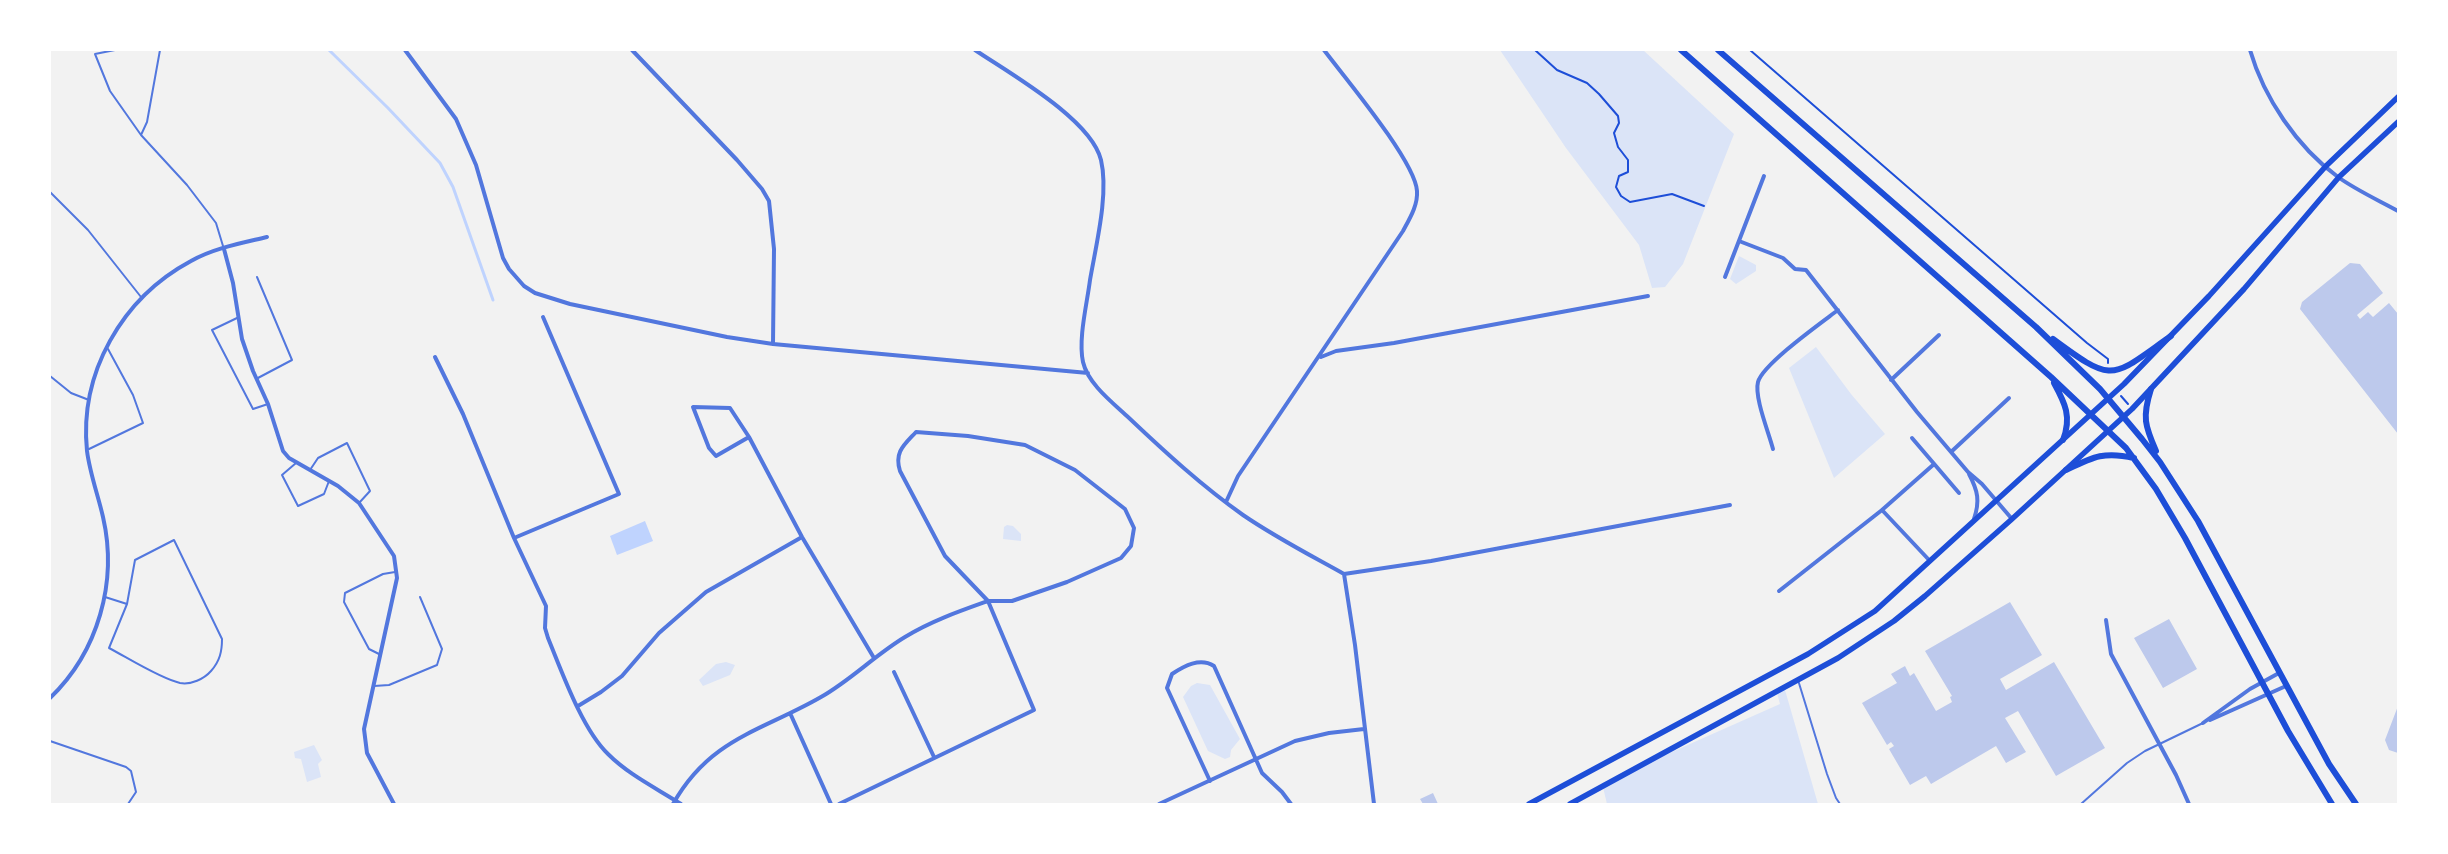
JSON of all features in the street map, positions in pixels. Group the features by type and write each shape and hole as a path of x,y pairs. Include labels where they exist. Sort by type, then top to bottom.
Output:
{"main road":[{"path":"1681,50 2051,377 2134,458 2189,544 2313,776 2332,804"},
{"path":"1718,50 2036,327 2108,399 2160,462 2198,521 2329,764 2356,804"},
{"path":"1529,804 1826,644 1875,611 2117,391 2171,336 2326,166 2398,97"},
{"path":"1570,804 1838,658 1894,621 1939,584 2066,470 2151,390 2232,302 2339,177 2398,122"},
{"path":"2036,327 2087,365 2108,372 2124,369 2171,336"},
{"path":"2051,377 2068,412 2068,422 2063,440"},
{"path":"2151,390 2146,406 2144,423 2160,462"},
{"path":"2066,470 2094,457 2107,454 2134,458"}],"street":[{"path":"404,50 456,119 476,165 503,258 509,269 524,286 535,293 570,304 727,337 773,344 1088,373"},
{"path":"632,50 737,160 762,189 769,201 774,249 773,344"},
{"path":"975,50 1033,89 1075,122 1089,137 1098,154 1103,185 1084,328 1083,363 1088,373 1105,395 1164,451 1244,515 1344,574 1431,561 1730,505"},
{"path":"1226,502 1238,476 1404,231 1417,197 1412,173 1405,160 1324,50"},
{"path":"2250,50 2255,68 2277,110 2326,166 2339,177 2398,211"},
{"path":"1724,277 1764,176"},
{"path":"50,698 83,655 98,624 104,597 108,568 107,543 87,450 86,426 89,400 97,369 106,346 117,328 141,297 174,271 201,256 266,237"},
{"path":"1739,241 1783,258 1796,269 1806,270 1891,380 1968,472 2012,519"},
{"path":"224,248 233,283 237,318 256,379 268,404 279,443 289,458 329,481 359,503 371,518 394,556 397,571 381,655 364,729 367,753 394,804"},
{"path":"1319,358 1336,350 1411,340 1648,296"},
{"path":"1773,449 1760,401 1759,380 1768,367 1838,310"},
{"path":"514,538 619,494 543,317"},
{"path":"1891,380 1939,335"},
{"path":"436,357 463,414 514,538 546,606 545,628 548,638 593,736 607,753 634,775 674,802 681,804"},
{"path":"1951,452 2009,398"},
{"path":"749,437 716,456 709,448 693,408 730,408 749,437 802,537 874,658"},
{"path":"674,802 691,778 716,753 754,729 839,685 874,658 930,623 988,600 1012,601 1067,582 1121,558 1131,546 1134,528 1125,509 1075,470 1025,445 968,436 916,432 899,450 897,462 900,471 945,556 988,600 1034,710 838,804"},
{"path":"1912,438 1933,465 1959,493"},
{"path":"1779,592 1882,510 1933,465"},
{"path":"1968,472 1978,494 1978,506 1974,521"},
{"path":"1882,510 1930,561"},
{"path":"578,706 622,676 660,633 706,592 802,537"},
{"path":"1344,574 1374,804"},
{"path":"2106,620 2111,654 2158,745 2176,775 2189,804"},
{"path":"1210,781 1168,688 1172,674 1199,661 1207,662 1214,666 1262,773 1282,792 1291,804"},
{"path":"894,672 934,757"},
{"path":"2203,723 2262,681 2279,673"},
{"path":"2203,723 2286,686"},
{"path":"790,712 831,804"},
{"path":"1160,804 1295,741 1364,728"}],"lane":[{"path":"115,50 95,54 110,91 141,135 187,185 216,222 224,248"},
{"path":"141,135 147,122 160,50"},
{"path":"50,192 88,230 141,297"},
{"path":"256,379 292,360 257,277"},
{"path":"237,318 212,330 253,410 268,404"},
{"path":"87,450 143,423 133,395 106,346"},
{"path":"50,376 71,393 89,400"},
{"path":"310,470 318,458 347,444 370,491 359,503"},
{"path":"296,463 282,475 298,506 324,494 329,481"},
{"path":"174,540 222,639 221,655 216,666 201,680 180,683 109,648 127,604 135,560 174,540"},
{"path":"381,655 369,649 344,602 345,593 383,574 397,571"},
{"path":"104,597 127,604"},
{"path":"374,686 389,685 437,665 442,649 420,597"},
{"path":"1798,680 1836,798 1840,804"},
{"path":"2081,804 2128,763 2158,745 2203,723"},
{"path":"50,741 126,767 131,772 136,792 128,804"}],"path":[{"path":"1535,50 1557,70 1587,84 1618,116 1619,123 1614,133 1618,147 1628,160 1628,172 1619,176 1616,187 1621,196 1630,202 1672,194 1704,206"},
{"path":"1750,50 2057,317 2108,359"},
{"path":"2117,391 2132,409"}],"shaded area":[{"path":"1500,50 1643,50 1734,134 1683,264 1665,287 1652,288 1639,245 1566,148"},
{"path":"1739,256 1756,265 1756,271 1736,284 1730,279"},
{"path":"1816,347 1851,394 1885,434 1834,478 1789,368"},
{"path":"1007,525 1013,526 1021,534 1021,541 1003,539 1004,527"},
{"path":"726,662 735,665 730,675 703,686 699,680 716,664"},
{"path":"1197,683 1210,685 1240,739 1231,750 1230,757 1225,759 1208,751 1183,697 1191,686"},
{"path":"1785,690 1818,804 1607,804 1602,783 1780,704 1777,693"},
{"path":"314,745 322,760 318,764 321,777 307,782 301,759 295,758 294,752"}],"water":[{"path":"645,521 653,541 617,555 610,536"}],"building":[{"path":"2350,263 2360,264 2383,293 2357,315 2360,319 2368,312 2373,317 2389,303 2398,314 2398,434 2300,309 2302,302"},
{"path":"2010,602 2042,655 2000,679 2006,690 2054,662 2105,748 2056,776 2018,711 2005,718 2026,752 2006,763 1996,746 1931,784 1926,776 1910,785 1889,749 1894,746 1891,742 1887,745 1862,703 1897,683 1891,674 1905,666 1910,676 1914,673 1936,711 1952,702 1950,697 1952,696 1925,651"},
{"path":"2169,619 2197,669 2163,688 2134,638"},
{"path":"2398,706 2398,753 2389,750 2385,740"},
{"path":"1433,793 1438,804 1423,804 1420,799"}],"waterway":[{"path":"329,50 440,163 453,187 493,300"}]}
